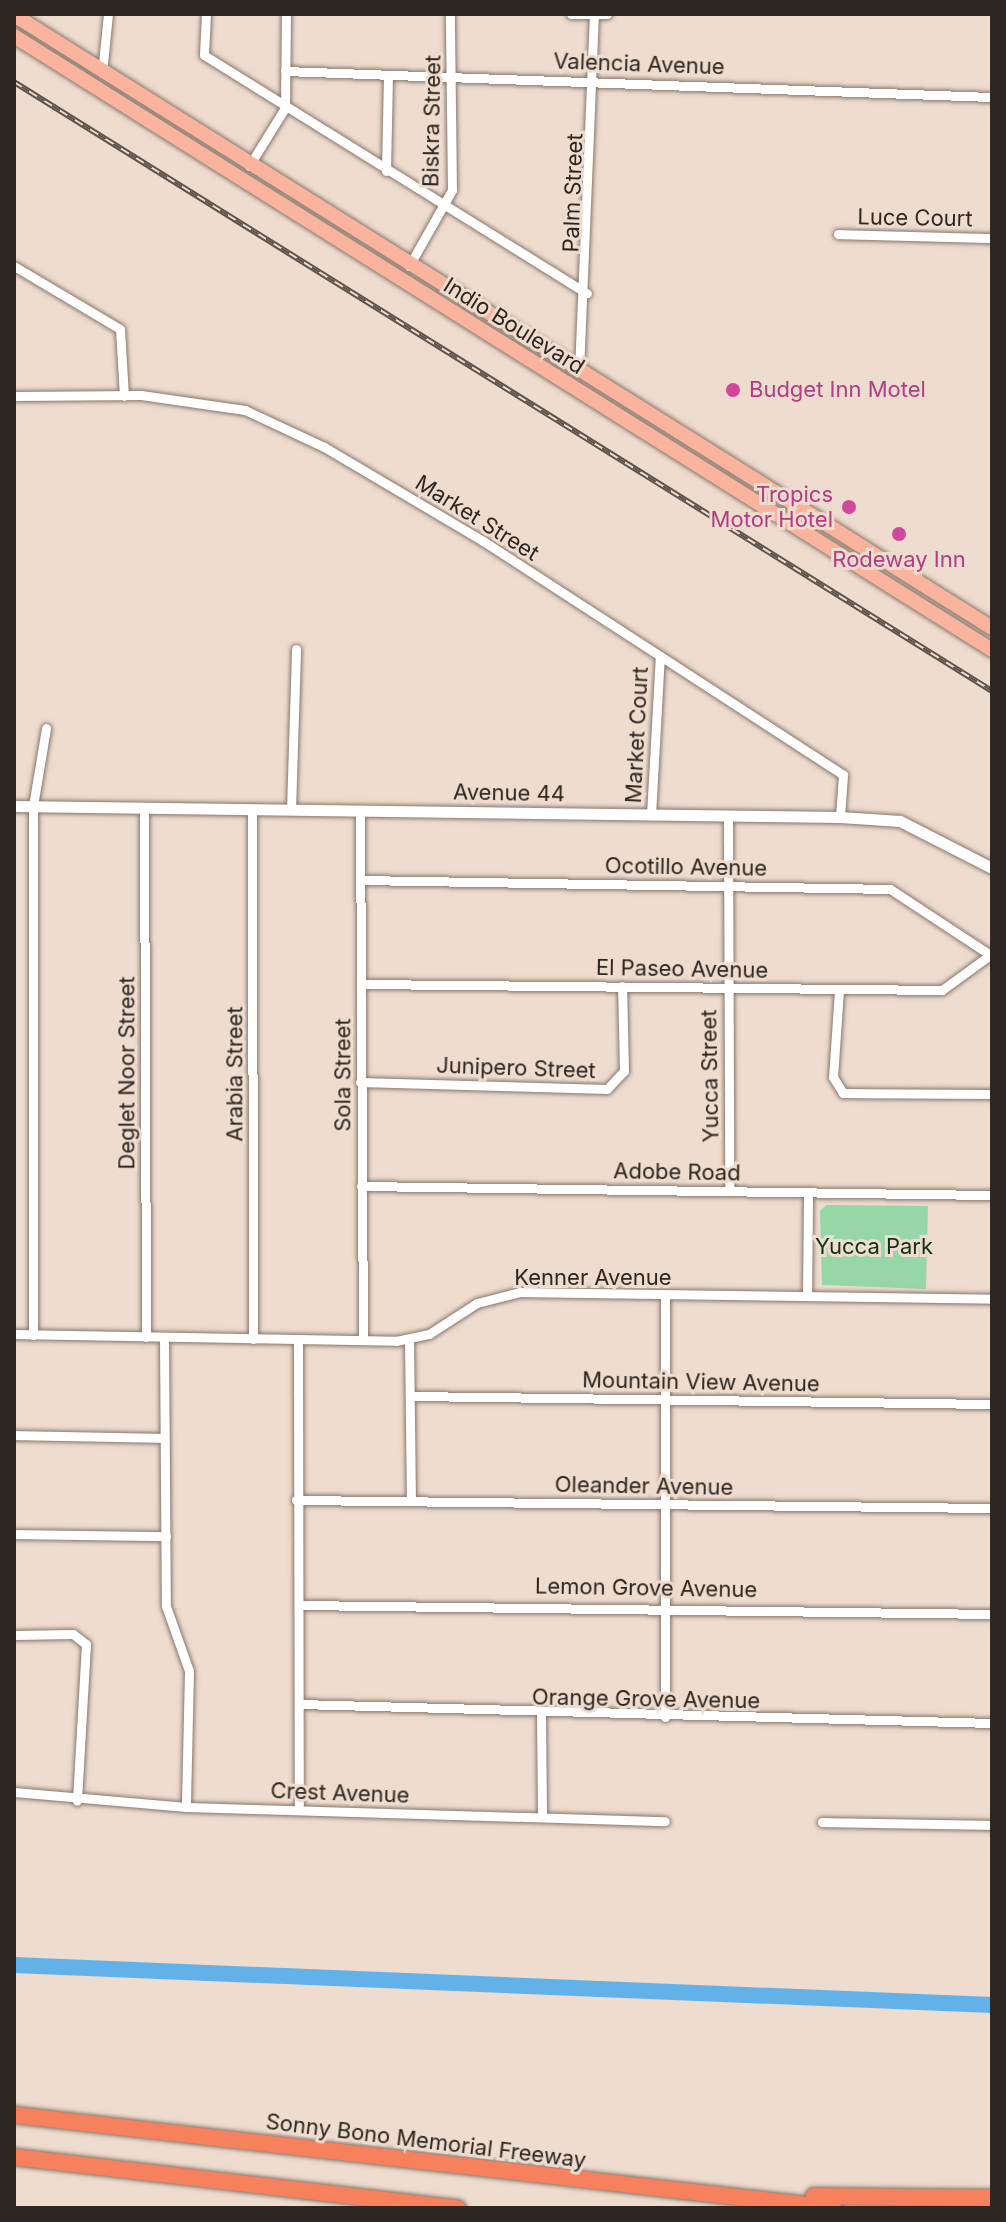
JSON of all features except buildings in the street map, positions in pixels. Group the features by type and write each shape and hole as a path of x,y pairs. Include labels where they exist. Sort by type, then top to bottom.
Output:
{"highway":[{"name":"Sonny Bono Memorial Freeway","path":"14,2115 664,2192 834,2208"},
{"path":"14,2157 458,2208"},
{"path":"664,2192 992,2198"}],"main road":[{"name":"Indio Boulevard","path":"14,15 249,166 992,628"},
{"name":"Indio Boulevard","path":"14,36 258,193 992,650"},
{"path":"14,36 81,72 102,73 117,104"},
{"path":"162,132 226,164 249,166 258,193"},
{"path":"321,232 387,265 409,266 417,292"},
{"path":"492,339 556,370 579,371 590,399"},
{"path":"948,623 992,641"}],"street":[{"path":"102,73 108,14"},
{"path":"206,14 204,55 386,171 587,293"},
{"path":"249,166 285,108 286,14"},
{"name":"Biskra Street","path":"409,266 446,208 452,78 450,14"},
{"path":"571,14 607,14"},
{"name":"Palm Street","path":"579,371 587,293 595,81 594,14"},
{"name":"Valencia Avenue","path":"285,71 992,97"},
{"path":"386,171 388,76"},
{"name":"Luce Court","path":"838,234 992,238"},
{"path":"14,266 120,329 124,396"},
{"name":"Market Street","path":"14,396 124,396 245,410 324,447 660,656 843,775 840,817"},
{"path":"291,810 296,649"},
{"name":"Market Court","path":"651,815 660,656"},
{"path":"33,1335 33,806 46,728"},
{"name":"Avenue 44","path":"14,806 840,817 900,821 992,868"},
{"name":"Deglet Noor Street","path":"144,808 146,1337"},
{"name":"Arabia Street","path":"252,810 253,1339"},
{"name":"Sola Street","path":"360,811 363,1340"},
{"name":"Yucca Street","path":"728,816 729,1191"},
{"name":"Ocotillo Avenue","path":"360,880 890,889 991,956"},
{"name":"El Paseo Avenue","path":"362,984 942,990 991,956"},
{"name":"Junipero Street","path":"360,1082 607,1089 624,1071 622,986"},
{"path":"839,990 833,1077 843,1093 992,1094"},
{"name":"Adobe Road","path":"361,1186 992,1195"},
{"path":"807,1296 808,1192"},
{"name":"Kenner Avenue","path":"14,1334 409,1339 477,1303 520,1292 992,1299"},
{"path":"665,1295 665,1717"},
{"path":"164,1338 166,1606 189,1671 186,1807"},
{"path":"298,1339 299,1810"},
{"path":"409,1339 411,1500"},
{"name":"Mountain View Avenue","path":"411,1396 992,1404"},
{"path":"14,1435 164,1438"},
{"name":"Oleander Avenue","path":"296,1500 992,1508"},
{"path":"14,1534 166,1536"},
{"name":"Lemon Grove Avenue","path":"299,1605 666,1605 992,1614"},
{"path":"14,1635 73,1634 86,1644 77,1801"},
{"name":"Orange Grove Avenue","path":"299,1704 541,1716 992,1723"},
{"path":"541,1716 542,1817"},
{"name":"Crest Avenue","path":"14,1792 77,1801 186,1807 665,1821"},
{"path":"822,1822 992,1825"}],"green space":[{"name":"Yucca Park","path":"826,1205 928,1206 926,1289 822,1285 820,1211"}],"waterway":[{"path":"14,1965 992,2005"}],"railway":[{"path":"14,82 992,691"}],"place":[{"name":"Budget Inn Motel","path":"733,390"},
{"name":"Tropics Motor Hotel","path":"849,507"},
{"name":"Rodeway Inn","path":"899,534"}]}
